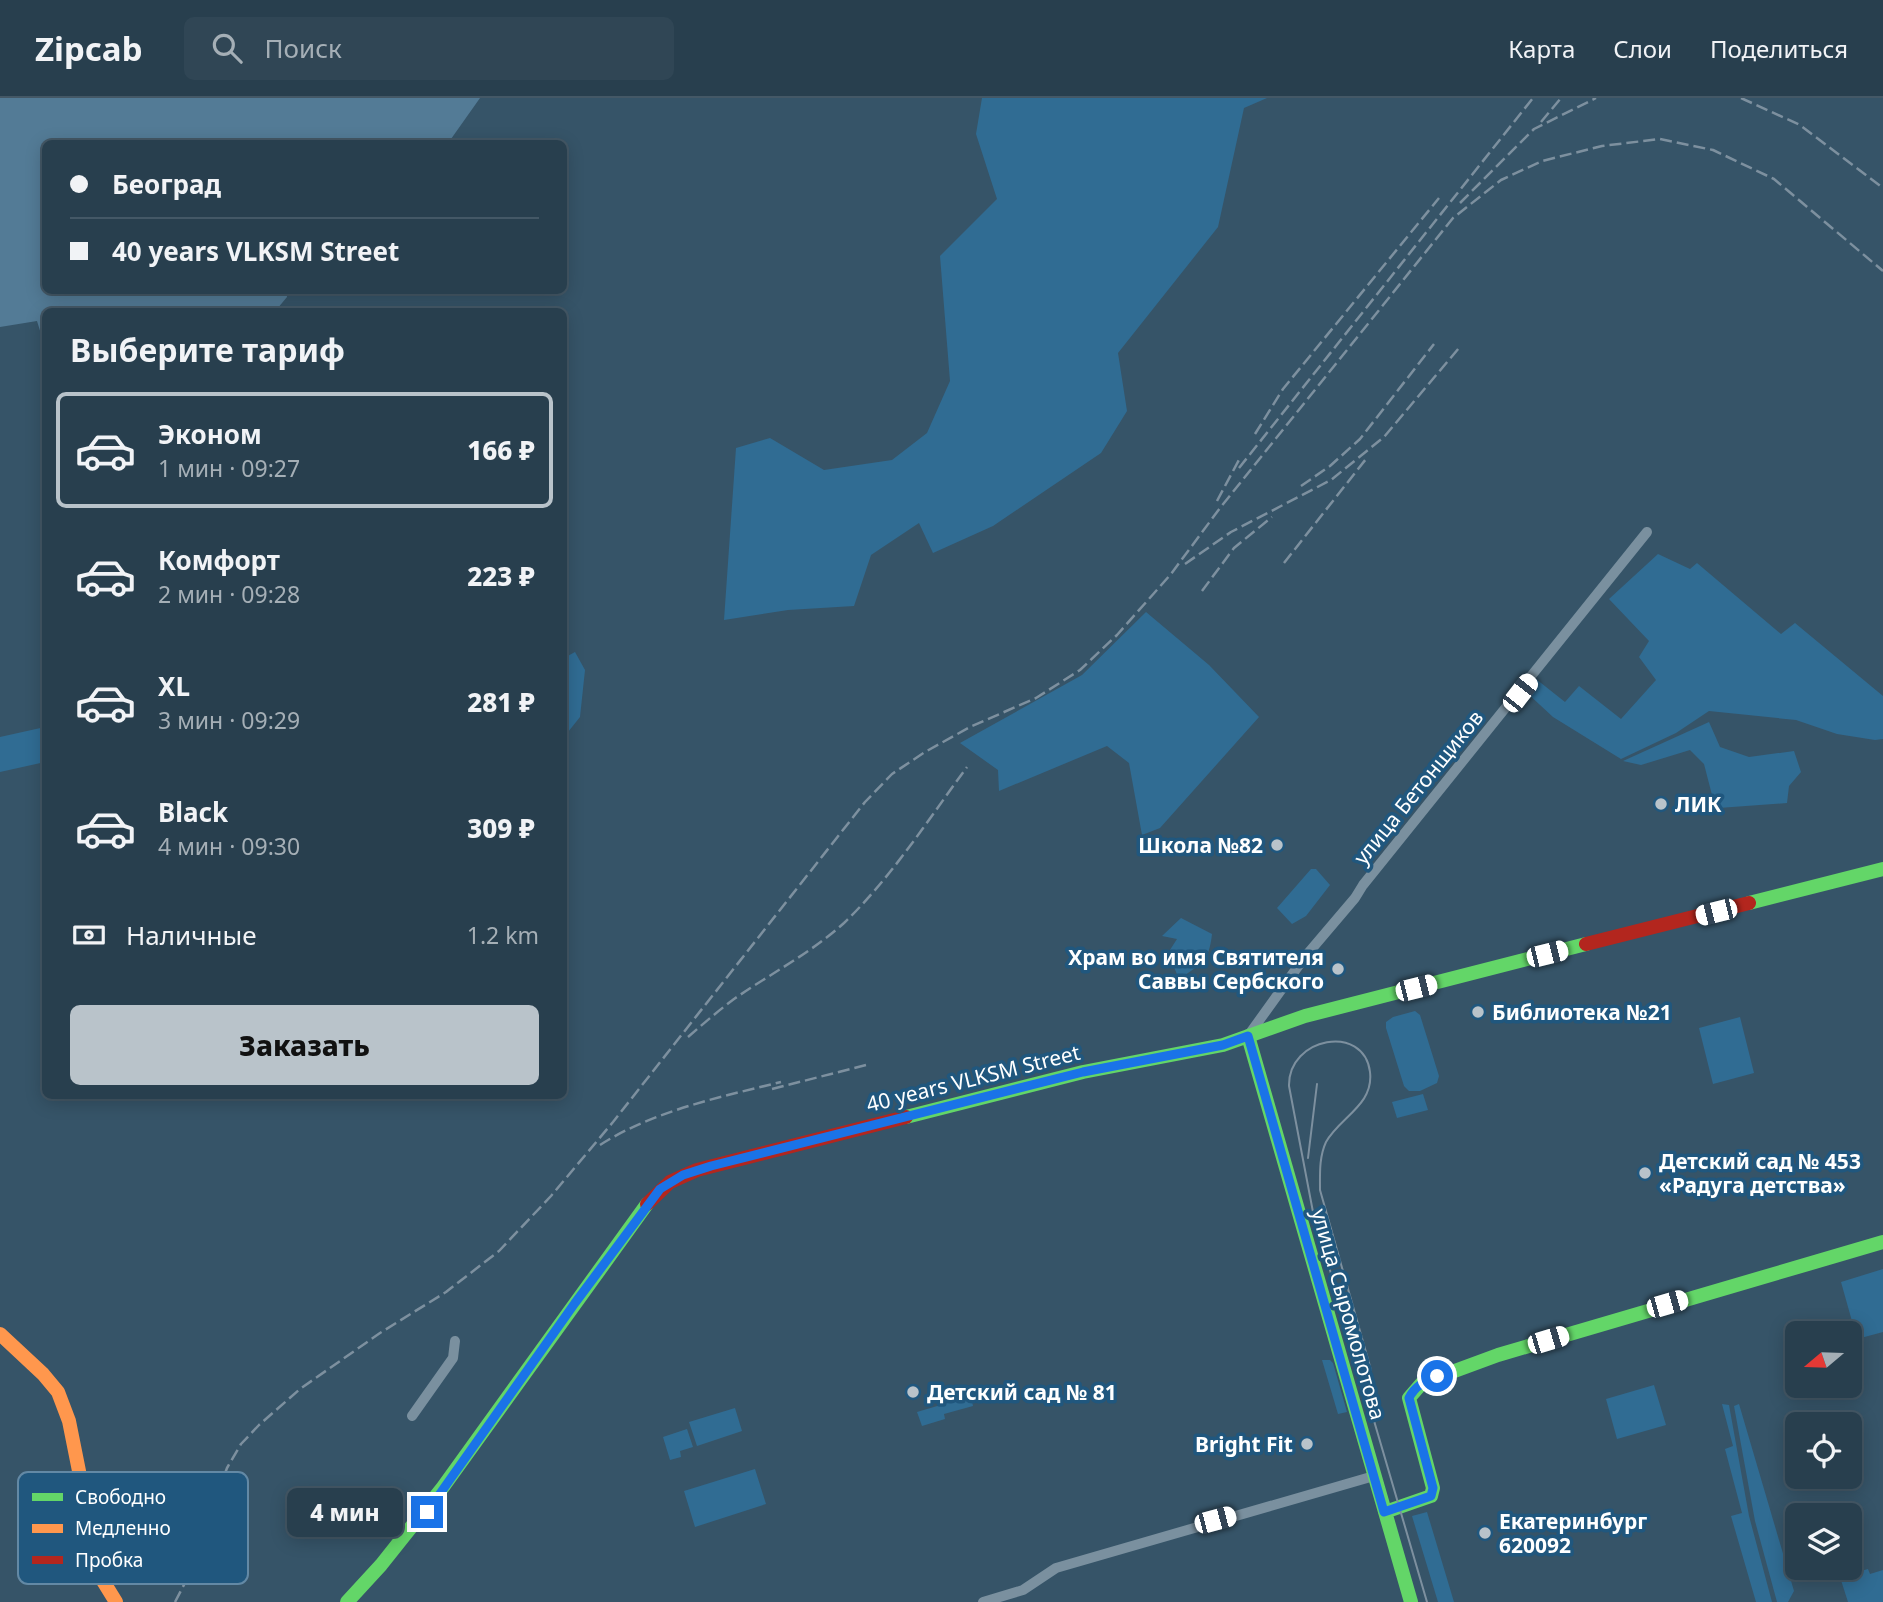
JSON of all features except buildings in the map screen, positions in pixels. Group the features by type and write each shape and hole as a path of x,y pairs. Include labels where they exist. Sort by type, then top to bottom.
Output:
{"main road":[{"name":"40 years VLKSM Street","path":"347,1602 427,1512 563,1319 660,1189 683,1175 1083,1072 1223,1045 1305,1016 1883,869"},
{"name":"улица Сыромолотова","path":"1248,1036 1411,1602"},
{"path":"1384,1512 1431,1496 1433,1488 1409,1398 1422,1383 1498,1356 1883,1242"},
{"path":"0,1334 43,1374 58,1392 68,1421 79,1472"},
{"path":"105,1584 116,1602"}],"street":[{"name":"улица Бетонщиков","path":"1248,1036 1304,958 1647,532"},
{"path":"412,1416 453,1358 455,1341"},
{"path":"983,1602 1023,1590 1056,1568 1374,1476"}],"shaded area":[{"path":"0,98 480,98 452,140 42,140 42,294 287,294 287,297 278,308 42,308 42,337 37,321 0,327"},
{"path":"982,98 1267,98 1244,108 1218,227 1118,353 1127,411 1101,453 993,526 933,553 919,523 871,555 854,606 788,610 724,620 736,448 770,438 824,470 892,460 927,433 950,381 940,256 997,199 976,134"},
{"path":"1658,554 1690,569 1697,563 1781,634 1795,623 1883,696 1883,739 1837,734 1796,720 1709,711 1676,733 1621,759 1553,717 1526,692 1536,679 1565,702 1579,686 1621,719 1656,680 1639,657 1649,641 1609,599"},
{"path":"1146,612 1209,665 1259,717 1160,828 1142,835 1129,763 1107,746 999,791 998,770 960,743 1082,675"},
{"path":"575,652 585,670 580,717 567,733 567,656"},
{"path":"1709,722 1720,747 1749,757 1794,751 1801,772 1789,786 1787,803 1705,809 1703,799 1712,795 1704,764 1690,750 1641,765 1623,761"},
{"path":"42,728 42,763 0,772 0,737"},
{"path":"1311,869 1316,869 1330,885 1306,916 1292,924 1277,908"},
{"path":"1181,918 1212,934 1206,957 1179,979 1168,953 1177,939 1162,936"},
{"path":"1415,1011 1420,1015 1439,1076 1437,1083 1420,1091 1409,1091 1404,1086 1386,1022 1393,1017"},
{"path":"1740,1017 1754,1073 1713,1084 1699,1028"},
{"path":"1423,1094 1428,1110 1397,1118 1392,1102"},
{"path":"1883,1269 1883,1332 1862,1338 1862,1321 1852,1321 1841,1282"},
{"path":"1322,1360 1330,1360 1333,1363 1347,1412 1338,1414"},
{"path":"1654,1385 1666,1425 1617,1439 1606,1399"},
{"path":"971,1396 973,1406 944,1414 945,1419 922,1426 917,1412"},
{"path":"1722,1404 1729,1405 1749,1516 1772,1602 1756,1602 1731,1516 1742,1513 1725,1449 1733,1446"},
{"path":"1739,1404 1785,1560 1785,1580 1791,1580 1794,1591 1788,1602 1777,1602 1755,1521 1734,1406"},
{"path":"735,1408 742,1431 697,1446 689,1422"},
{"path":"687,1429 693,1447 680,1451 681,1457 670,1460 663,1437"},
{"path":"755,1469 766,1504 695,1527 684,1491"},
{"path":"1427,1512 1454,1602 1438,1602 1412,1516"},
{"path":"1868,1569 1870,1574 1883,1570 1883,1602 1848,1602 1841,1580 1862,1580 1862,1571"}],"tram line":[{"path":"1371,1370 1320,1190 1321,1160 1326,1142 1362,1102 1370,1083 1370,1072 1365,1057 1355,1047 1341,1042 1327,1042 1300,1056 1292,1069 1289,1086 1313,1212 1427,1602"},
{"path":"1308,1158 1317,1084"}],"railway":[{"path":"1239,468 1533,98"},
{"path":"1541,122 1561,98"},
{"path":"1460,203 1534,129 1596,98"},
{"path":"1741,98 1800,125 1883,188"},
{"path":"226,1472 241,1444 300,1389 380,1333 446,1292 499,1251 551,1196 613,1122 865,802 892,774 970,727 1036,698 1080,670 1117,635 1171,574 1220,508 1453,218 1501,180 1542,161 1602,146 1660,139 1713,150 1774,179 1883,271"},
{"path":"1255,434 1283,389 1439,198"},
{"path":"1301,486 1330,466 1360,439 1434,344"},
{"path":"1185,564 1231,532 1331,480 1384,437 1459,348"},
{"path":"1217,501 1240,458"},
{"path":"1284,563 1366,459"},
{"path":"1202,591 1234,548 1272,517"},
{"path":"688,1037 734,999 804,954 844,923 893,868 967,767"},
{"path":"772,1089 870,1064"},
{"path":"600,1145 664,1114 781,1082"},
{"path":"175,1602 184,1584"}],"traffic: fast":[{"path":"1749,903 1883,869"},
{"path":"906,1117 1083,1072 1223,1045 1305,1016 1586,944"},
{"path":"1248,1036 1411,1602"},
{"path":"347,1602 381,1565 443,1487 647,1204"},
{"path":"1385,1512 1431,1496 1433,1488 1409,1398 1422,1383 1498,1355 1883,1242"}],"traffic: slow":[{"path":"0,1334 43,1374 58,1392 69,1421 79,1472"},
{"path":"105,1584 116,1602"}],"traffic: jam":[{"path":"1586,944 1749,903"},
{"path":"647,1204 670,1182 697,1170 906,1117"}],"place":[{"name":"ЛИК","path":"1661,804"},
{"name":"Школа №82","path":"1277,845"},
{"name":"Храм во имя Святителя Саввы Сербского","path":"1338,969"},
{"name":"Библиотека №21","path":"1478,1012"},
{"name":"Детский сад № 453 «Радуга детства»","path":"1645,1173"},
{"name":"Детский сад № 81","path":"913,1392"},
{"name":"Bright Fit","path":"1307,1444"},
{"name":"Екатеринбург 620092","path":"1485,1533"}],"route":[{"path":"427,1512 563,1319 660,1189 683,1175 1083,1072 1223,1045 1248,1036 1384,1512 1431,1496 1433,1488 1409,1398 1422,1383 1437,1376"}]}
